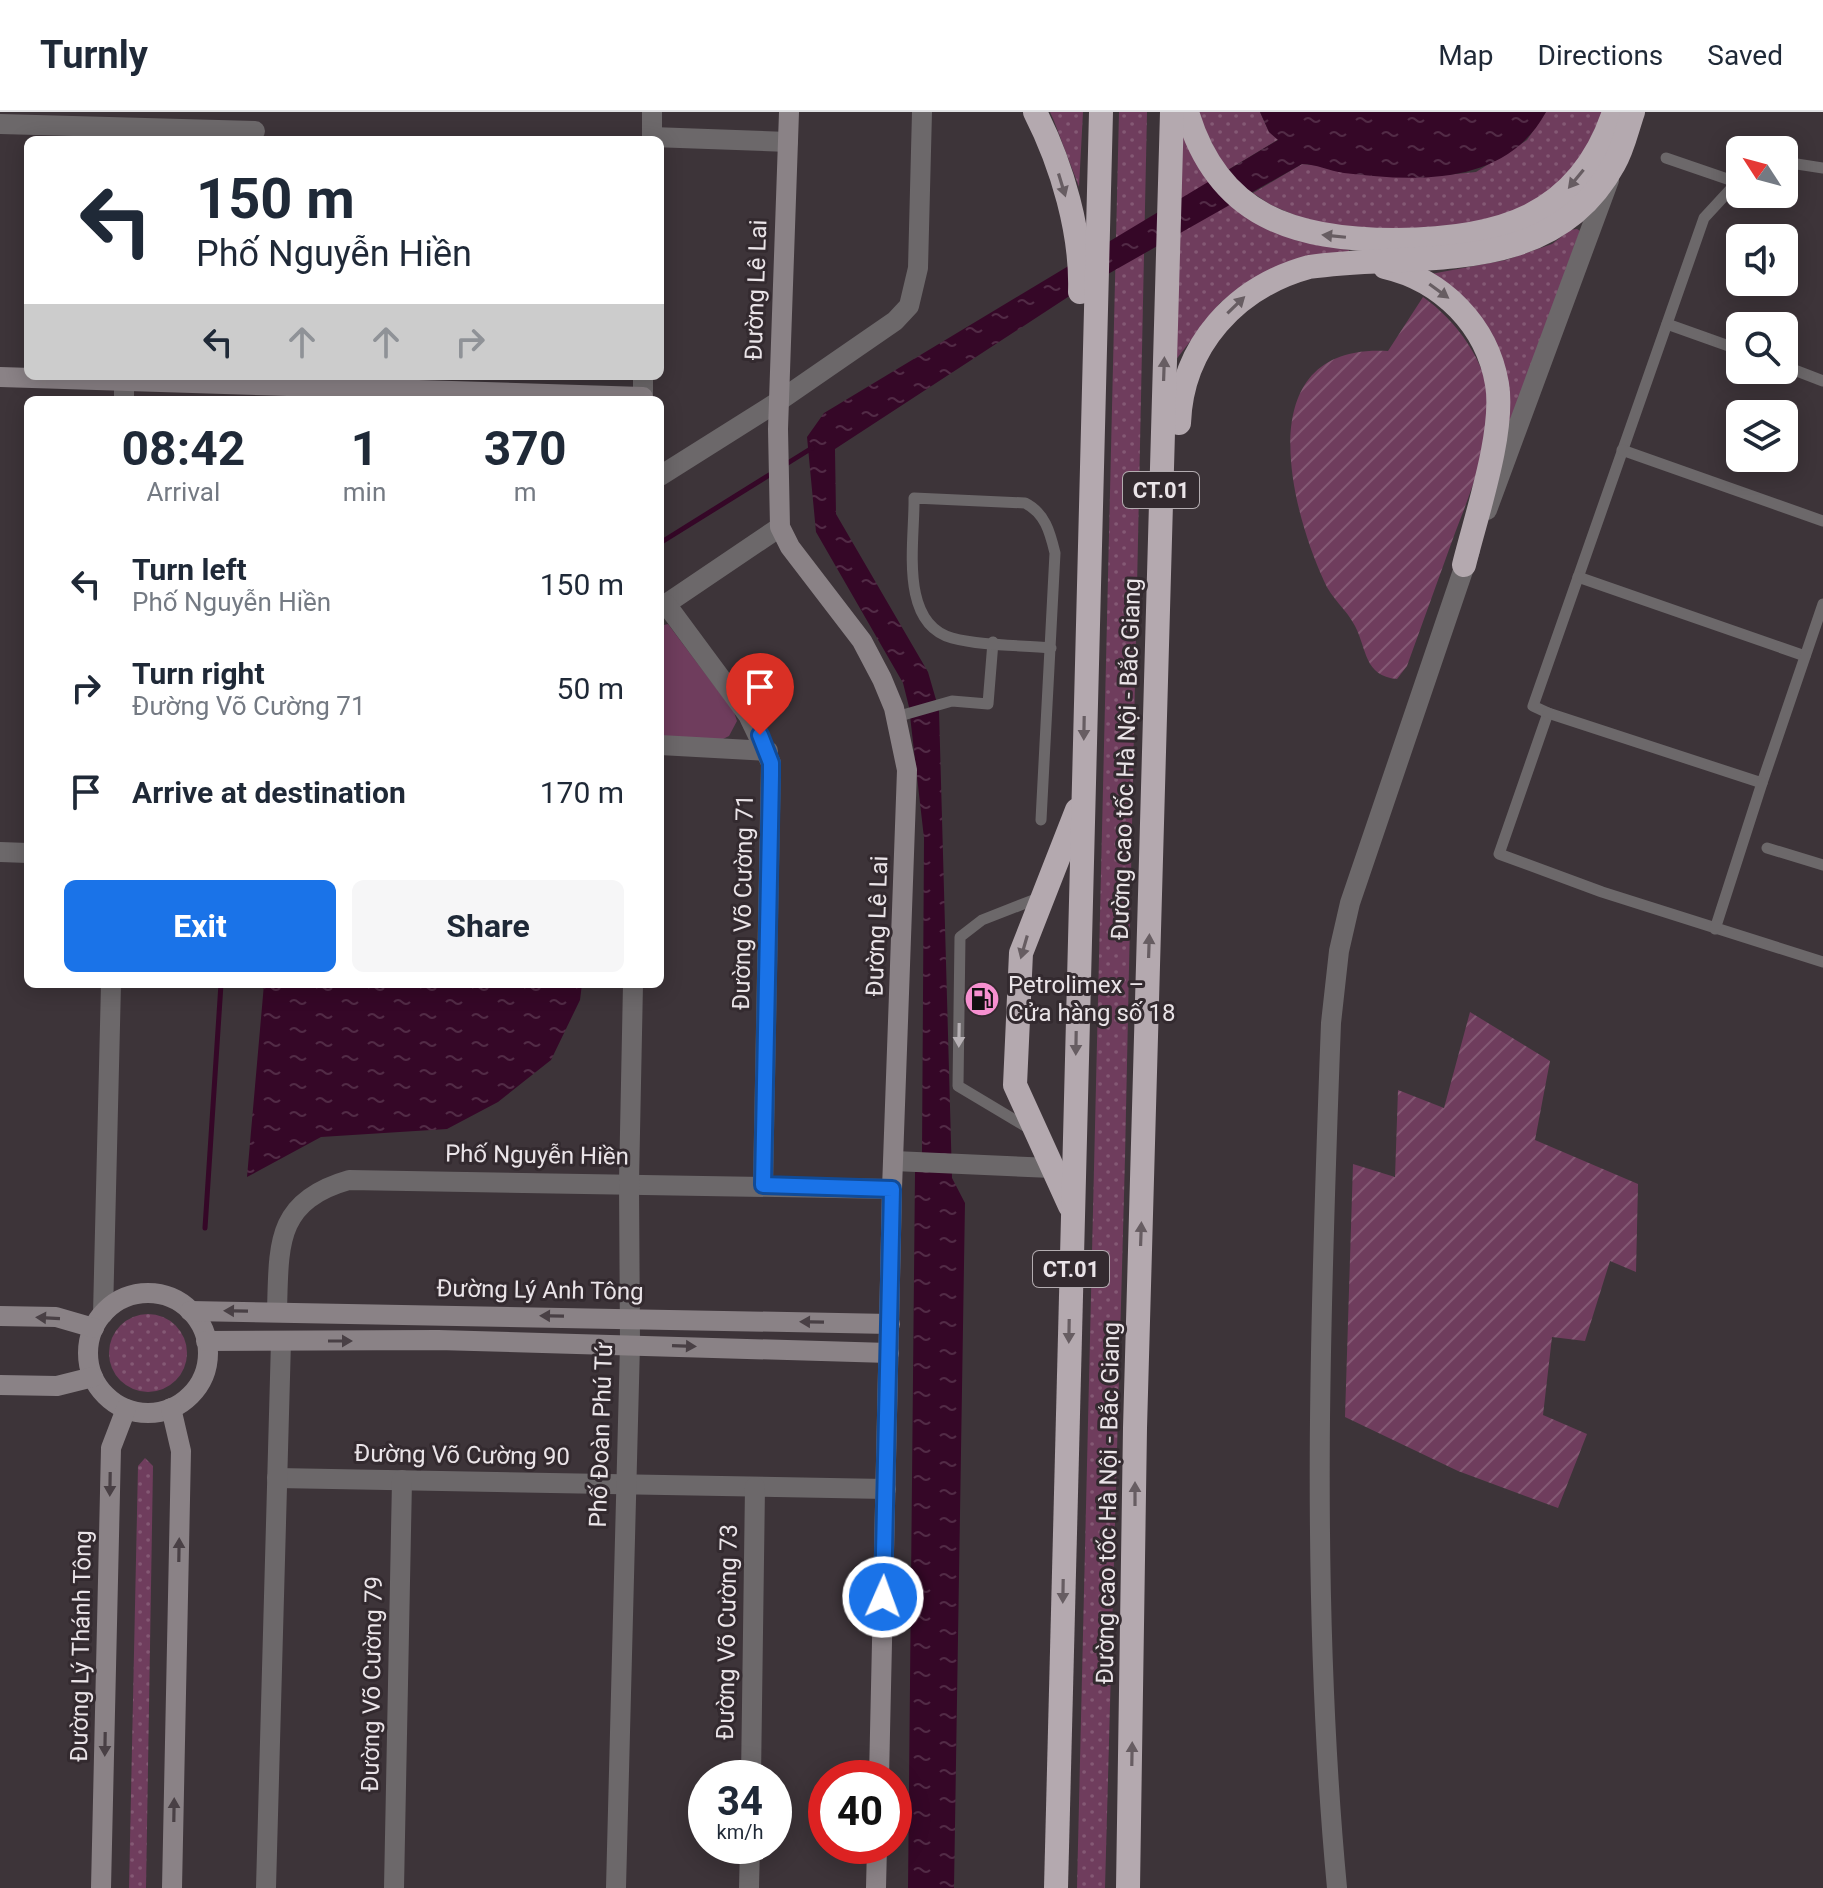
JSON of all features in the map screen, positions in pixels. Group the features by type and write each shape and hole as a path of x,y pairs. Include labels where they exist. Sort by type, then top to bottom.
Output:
{"highway":[{"path":"1035,112 1045,132 1068,206 1081,266 1073,557 1086,650"},
{"name":"Đường cao tốc Hà Nội - Bắc Giang","path":"1056,1888 1101,112"},
{"name":"Đường cao tốc Hà Nội - Bắc Giang","path":"1128,1888 1135,1428 1172,112"},
{"path":"1187,112 1208,167 1232,191 1265,215 1303,232 1411,240 1491,232 1546,208 1577,180 1614,112"},
{"path":"1151,867 1169,785 1180,394 1186,374 1219,321 1248,293 1286,273 1309,267 1458,258 1519,244 1570,216 1615,164 1633,112"},
{"path":"1367,262 1418,277 1454,302 1480,337 1497,384 1497,417 1489,466 1464,565"},
{"path":"1072,1211 1015,1085 1021,953 1083,796"},
{"path":"1131,1796 1137,1888"}],"street":[{"path":"652,112 652,136"},
{"name":"Đường Lê Lai","path":"789,112 778,429 777,504 780,527 790,547 862,641 898,717 907,770 892,1189 879,1760"},
{"path":"664,473 887,328 909,306 918,268 922,112"},
{"path":"0,124 255,128"},
{"path":"664,139 788,142"},
{"path":"1337,1888 1324,1745 1320,1603 1331,1023 1339,951 1350,903 1464,565 1498,486 1615,164"},
{"path":"0,377 24,379"},
{"path":"41,380 124,386 253,380 643,391"},
{"path":"664,603 780,527"},
{"name":"Đường Võ Cường 71","path":"664,605 748,715 768,751 771,776 763,1185"},
{"path":"664,745 768,751"},
{"path":"0,852 24,853"},
{"path":"0,1316 99,1321 120,1301 146,1294 172,1299 190,1311 206,1341 207,1362 200,1381 188,1397 171,1408 152,1413 126,1409 109,1398 93,1377 88,1351 99,1321 111,988"},
{"name":"Phố Đoàn Phú Tứ","path":"616,1888 630,1344 633,988"},
{"path":"894,1161 1052,1168"},
{"name":"Phố Nguyễn Hiền","path":"277,1311 279,1246 287,1221 300,1204 343,1182 360,1179 629,1182 892,1189"},
{"name":"Đường Lý Anh Tông","path":"190,1311 890,1324"},
{"path":"438,1314 438,1340"},
{"path":"206,1341 438,1340 889,1353"},
{"path":"266,1888 281,1341"},
{"path":"0,1385 57,1386 93,1377"},
{"path":"171,1408 181,1451 172,1888"},
{"name":"Đường Lý Thánh Tông","path":"101,1888 111,1448 126,1409"},
{"name":"Đường Võ Cường 90","path":"277,1478 886,1489"},
{"name":"Đường Võ Cường 79","path":"394,1888 402,1480"},
{"name":"Đường Võ Cường 73","path":"751,1760 755,1487"},
{"path":"749,1888 750,1864"},
{"path":"876,1888 877,1864"}],"lane":[{"path":"1666,158 1726,176"},
{"path":"1798,164 1823,168"},
{"path":"1726,193 1704,218 1533,706 1762,783"},
{"path":"1667,324 1726,345"},
{"path":"1798,371 1823,381"},
{"path":"1622,450 1823,521"},
{"path":"1041,820 1051,648 1055,553 1051,533 1036,508 1025,503 914,498 918,608 927,623 950,637 1051,648"},
{"path":"1578,577 1805,656"},
{"path":"1715,929 1823,604"},
{"path":"898,717 952,701 988,704 993,642"},
{"path":"1548,713 1499,854 1715,929 1823,962"},
{"path":"1767,848 1823,865"},
{"path":"1036,1132 958,1086 960,937 982,920 1042,897"}],"shaded area":[{"path":"1050,112 1083,112 1079,187 1054,121"},
{"path":"1119,112 1147,112 1125,1158 1105,1888 1077,1888"},
{"path":"1196,112 1260,112 1269,132 1279,139 1226,171"},
{"path":"1546,112 1603,112 1585,150 1562,183 1498,223 1401,234 1316,224 1271,205 1253,193 1302,164 1435,176 1476,172 1527,140"},
{"path":"1177,118 1295,240 1349,250 1349,253 1238,289 1220,303 1171,366"},
{"path":"1570,230 1580,231 1509,425 1505,377 1431,274 1506,260 1552,244"},
{"path":"1423,297 1448,318 1478,361 1488,393 1488,425 1472,488 1407,666 1397,679 1386,677 1372,667 1355,626 1324,581 1299,511 1292,471 1291,433 1298,399 1315,372 1344,355 1388,351"},
{"path":"668,624 734,712 737,721 729,736 719,741 664,740 664,625"},
{"path":"1470,1012 1550,1061 1535,1140 1638,1184 1636,1272 1610,1261 1585,1341 1552,1337 1543,1415 1587,1434 1558,1508 1458,1471 1345,1417 1353,1164 1395,1177 1398,1090 1444,1108"},
{"path":"148,1314 163,1317 176,1325 184,1338 187,1353 184,1368 176,1381 163,1389 148,1392 133,1389 120,1381 112,1368 109,1353 112,1338 120,1325 133,1317"},
{"path":"145,1458 153,1466 146,1888 129,1888 138,1466"}],"water":[{"path":"1260,112 1546,112 1529,136 1508,154 1484,166 1457,174 1401,178 1344,173 1302,164 1071,295 835,449 836,514 928,672 939,710 952,1178 965,1203 954,1888 908,1888 908,1864 912,1864 912,1760 909,1760 915,1172 922,1152 924,838 909,707 903,683 816,532 807,437 824,413 1278,140 1269,132"},
{"path":"264,988 582,988 580,1000 551,1060 498,1102 447,1129 321,1137 247,1177"}],"waterway":[{"path":"783,466 812,448"},
{"path":"664,541 774,472"},
{"path":"205,1228 221,988"}],"place":[{"name":"Petrolimex – Cửa hàng số 18","path":"982,999"}],"route":[{"path":"760,735 771,763 763,1185 892,1189 883,1597"}]}
